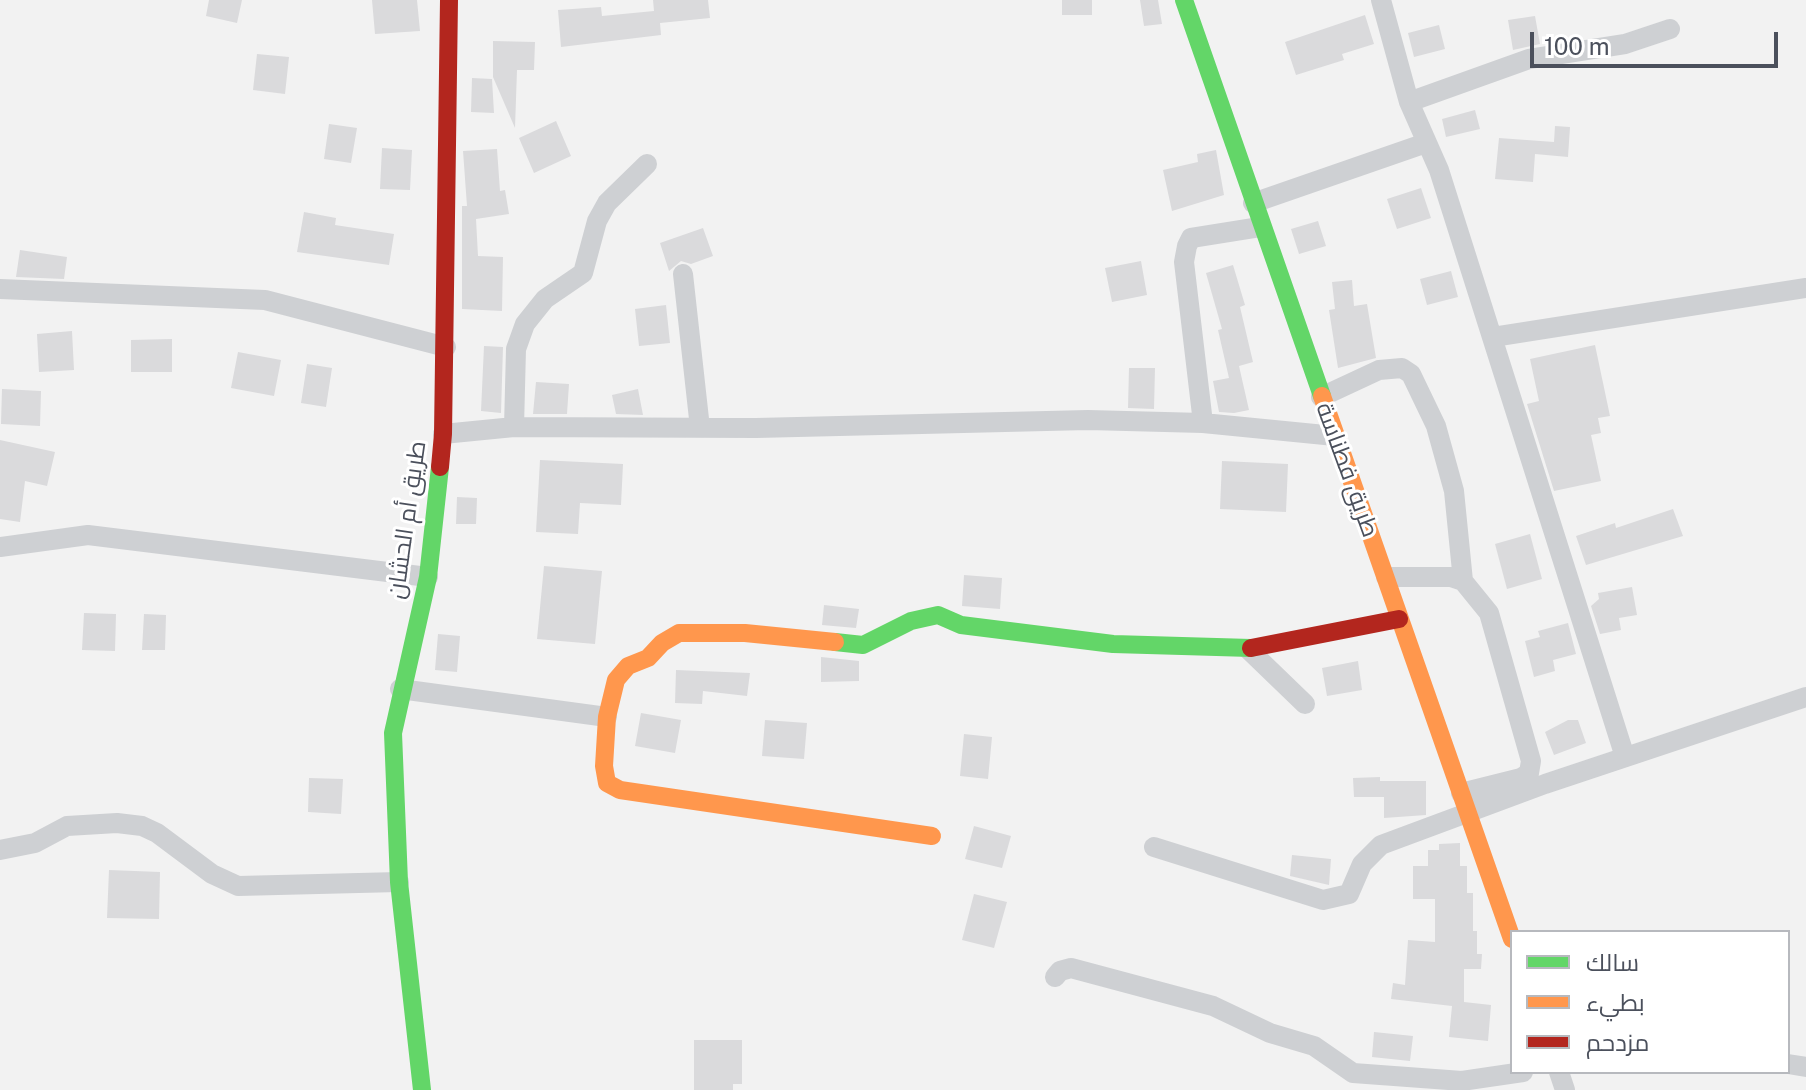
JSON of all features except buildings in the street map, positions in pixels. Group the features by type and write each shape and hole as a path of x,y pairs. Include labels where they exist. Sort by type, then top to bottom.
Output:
{"street":[{"name":"طريق أم الحشان","path":"422,1090 399,882 392,776 393,733 400,689 428,577 443,434 449,0"},
{"name":"طريق فطناسة","path":"1184,0 1260,227 1510,933"},
{"path":"1381,0 1409,102 1439,170 1625,757"},
{"path":"1409,102 1529,59 1625,44 1670,29"},
{"path":"1253,203 1426,143"},
{"path":"514,427 516,349 525,324 545,299 583,273 597,221 607,203 647,164"},
{"path":"1203,423 1184,262 1187,246 1191,238 1260,227"},
{"path":"683,274 700,428"},
{"path":"1493,337 1806,288"},
{"path":"0,289 265,300 446,347"},
{"path":"1321,397 1379,370 1402,368 1411,374 1436,426 1454,491 1463,581"},
{"path":"443,434 514,427 700,428 1088,420 1203,423 1335,436"},
{"path":"0,547 88,535 428,577"},
{"path":"1154,847 1323,900 1349,894 1362,864 1381,845 1529,773 1531,761 1489,613 1463,581 1451,577 1386,577"},
{"path":"932,836 794,813 620,790 607,783 607,717 616,680 628,666 648,658 662,643 679,633 745,633 863,645 924,615 938,615 961,625 1113,644 1248,649 1399,619"},
{"path":"1248,649 1305,704"},
{"path":"400,689 607,717"},
{"path":"1464,803 1625,757 1806,697"},
{"path":"0,850 35,843 67,826 117,823 142,826 157,833 212,874 238,886 399,882"},
{"path":"1055,977 1060,971 1071,968 1213,1006 1270,1033 1314,1046 1353,1073 1462,1081 1510,1074"}],"traffic: fast":[{"path":"1184,0 1322,396"},
{"path":"422,1090 399,882 393,733 428,577 440,467"},
{"path":"835,642 863,645 911,621 938,615 961,625 1113,644 1251,648"}],"traffic: slow":[{"path":"1322,396 1510,933"},
{"path":"835,642 745,633 679,633 662,643 648,658 628,666 616,680 607,717 604,766 607,783 620,790 932,836"}],"traffic: jam":[{"path":"440,467 449,0"},
{"path":"1251,648 1399,619"}]}
